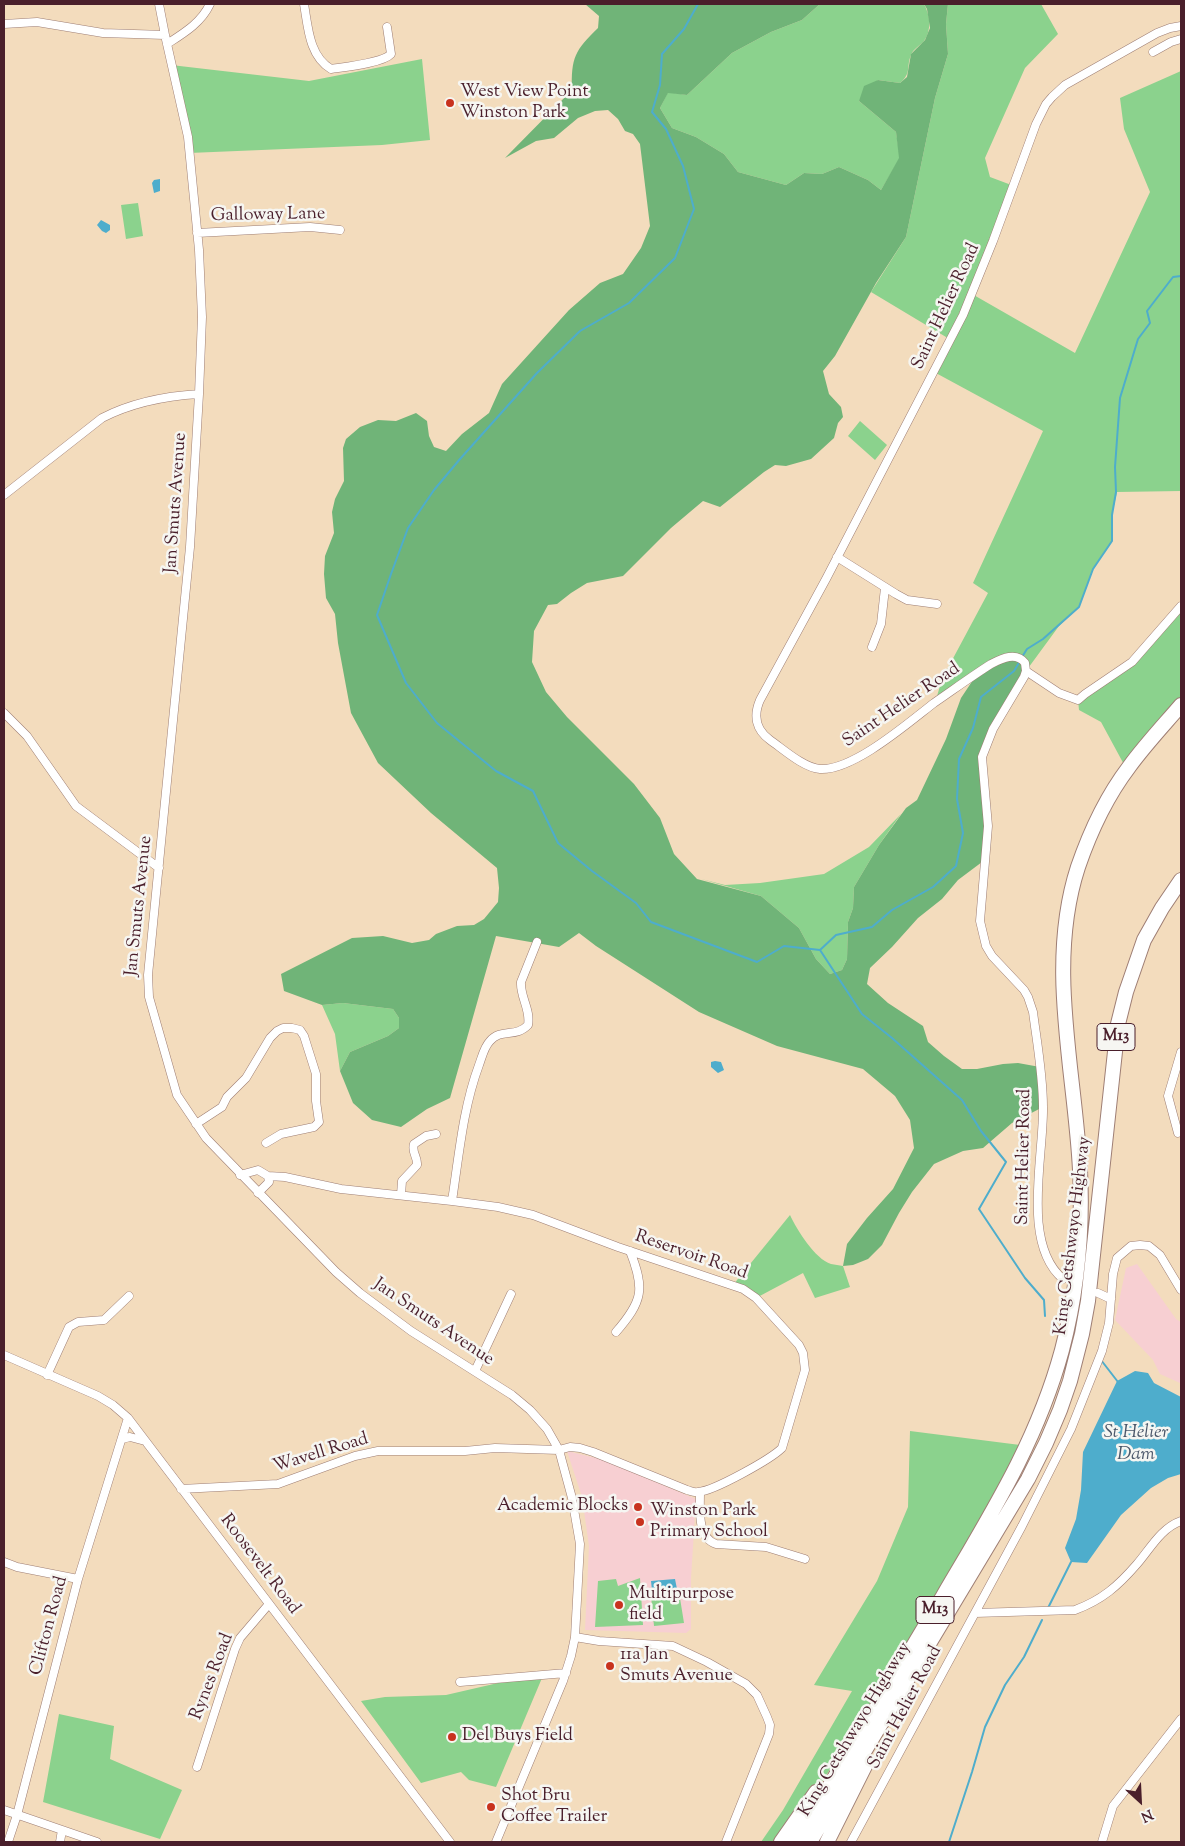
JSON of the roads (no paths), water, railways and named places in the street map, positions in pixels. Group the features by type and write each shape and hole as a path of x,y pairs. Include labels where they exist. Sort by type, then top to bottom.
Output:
{"highway":[{"name":"King Cetshwayo Highway","path":"796,1842 993,1513 1038,1423 1063,1348 1072,1303 1078,1248 1080,1172 1063,961 1068,910 1078,867 1091,834 1109,799 1127,770 1181,705"},
{"name":"King Cetshwayo Highway","path":"810,1842 1028,1479 1046,1443 1070,1381 1088,1301 1118,1024 1132,972 1144,940 1181,880"},
{"path":"827,1842 895,1700"},
{"path":"781,1842 850,1740 877,1706"}],"street":[{"name":"Jan Smuts Avenue","path":"158,4 188,137 202,317 190,547 148,987 177,1095 196,1124 240,1174 336,1272 360,1293 411,1331 512,1394 547,1429 559,1450 572,1498 580,1544 575,1638 566,1673 496,1842"},
{"path":"167,44 196,24 210,4"},
{"path":"304,4 313,50 320,61 331,69 387,58 391,54 387,27"},
{"path":"4,24 37,22 103,33 165,35"},
{"name":"Saint Helier Road","path":"1063,1279 1047,1259 1038,1229 1043,1107 1033,1012 1024,990 998,963 986,946 980,921 988,826 982,757 993,729 1026,671 1025,663 1023,660 1014,657 1001,659 991,664 862,755 825,769 815,768 798,760 762,733 758,726 757,712 760,700 963,315 994,241 1033,131 1046,104 1058,90 1079,77 1157,33 1181,26"},
{"path":"1153,52 1181,39"},
{"name":"Galloway Lane","path":"197,234 310,227 340,230"},
{"path":"4,495 102,418 116,411 167,397 199,394"},
{"path":"837,557 884,588 907,600 937,604"},
{"path":"872,647 881,624 884,588"},
{"path":"1026,671 1059,693 1078,700 1092,688 1132,662 1181,606"},
{"path":"4,713 27,736 76,806 159,868"},
{"path":"452,1201 469,1093 485,1048 492,1039 503,1033 519,1032 528,1025 528,1015 520,988 537,942"},
{"path":"196,1124 222,1107 227,1097 246,1078 275,1033 286,1028 297,1029 304,1036 314,1068 319,1122 314,1127 281,1134 266,1143"},
{"path":"1178,1133 1168,1096 1181,1052"},
{"path":"401,1195 402,1181 418,1162 413,1152 414,1144 426,1136 436,1134"},
{"name":"Reservoir Road","path":"240,1174 258,1170 268,1176 342,1189 498,1207 533,1215 630,1251 743,1289 756,1298 799,1345 803,1353 806,1370 782,1448 752,1467 700,1492"},
{"path":"258,1193 269,1182 268,1176"},
{"name":"Saint Helier Road","path":"851,1842 1047,1478 1071,1429 1102,1351 1109,1323 1113,1274 1117,1258 1125,1250 1135,1245 1149,1246 1160,1255 1181,1290"},
{"path":"616,1332 638,1300 640,1291 638,1270 630,1251"},
{"path":"1098,1293 1110,1299"},
{"path":"475,1371 511,1294"},
{"path":"47,1375 70,1327 78,1322 104,1320 129,1296"},
{"name":"Roosevelt Road","path":"4,1355 103,1399 128,1418 450,1842"},
{"name":"Clifton Road","path":"8,1842 78,1579 128,1418"},
{"path":"122,1439 130,1437 145,1441"},
{"path":"559,1450 570,1447 580,1448 687,1490 700,1492 703,1531 710,1542 766,1547 805,1559"},
{"name":"Wavell Road","path":"182,1489 278,1484 355,1456 378,1451 465,1451 495,1448 559,1450"},
{"path":"975,1612 1075,1610 1108,1594 1137,1565 1167,1528 1181,1521"},
{"path":"4,1562 17,1567 78,1579"},
{"name":"Rynes Road","path":"197,1767 240,1638 269,1604"},
{"path":"575,1638 678,1647 722,1670 757,1694 768,1717 769,1734 726,1842"},
{"path":"460,1682 566,1673"},
{"path":"1102,1842 1113,1806 1181,1720"},
{"path":"4,1810 62,1830 74,1838 97,1842"},
{"path":"60,1842 62,1830"}],"water":[{"path":"160,179 160,191 154,193 152,183 154,180"},
{"path":"101,220 110,225 110,230 106,233 97,225"},
{"path":"711,1062 721,1062 724,1070 718,1073 711,1067"},
{"name":"St Helier Dam","path":"1135,1371 1148,1373 1154,1383 1181,1397 1181,1474 1168,1478 1151,1488 1121,1515 1087,1563 1071,1562 1065,1548 1076,1519 1081,1490 1083,1452 1117,1381"},
{"path":"675,1579 677,1589 652,1590 651,1581"}],"waterway":[{"path":"698,4 684,29 662,54 660,85 652,112 666,129 683,166 694,209 675,258 629,303 580,331 537,373 434,490 408,528 377,615 406,683 437,723 496,771 533,791 558,843 636,903 651,922 757,962 784,946 820,950 862,1014 962,1100 981,1131 1006,1162 979,1209 1025,1278 1044,1300 1045,1316"},
{"path":"1022,657 1027,649 1043,639 1079,607 1093,569 1112,541 1120,398 1138,339 1150,323 1147,311 1173,277 1181,276"},
{"path":"820,950 836,935 872,927 892,910 933,887 956,866 963,833 957,799 959,759 973,728 981,697 1014,671 1020,661"},
{"path":"1101,1360 1118,1382"},
{"path":"1048,1608 1071,1562"},
{"path":"949,1842 985,1727 1005,1685 1024,1657 1042,1620"}],"place":[{"name":"West View Point Winston Park","path":"450,103"},
{"name":"Academic Blocks","path":"638,1507"},
{"name":"Winston Park Primary School","path":"640,1522"},
{"name":"Multipurpose field","path":"619,1605"},
{"name":"11a Jan Smuts Avenue","path":"610,1666"},
{"name":"Del Buys Field","path":"452,1737"},
{"name":"Shot Bru Coffee Trailer","path":"491,1807"}]}
